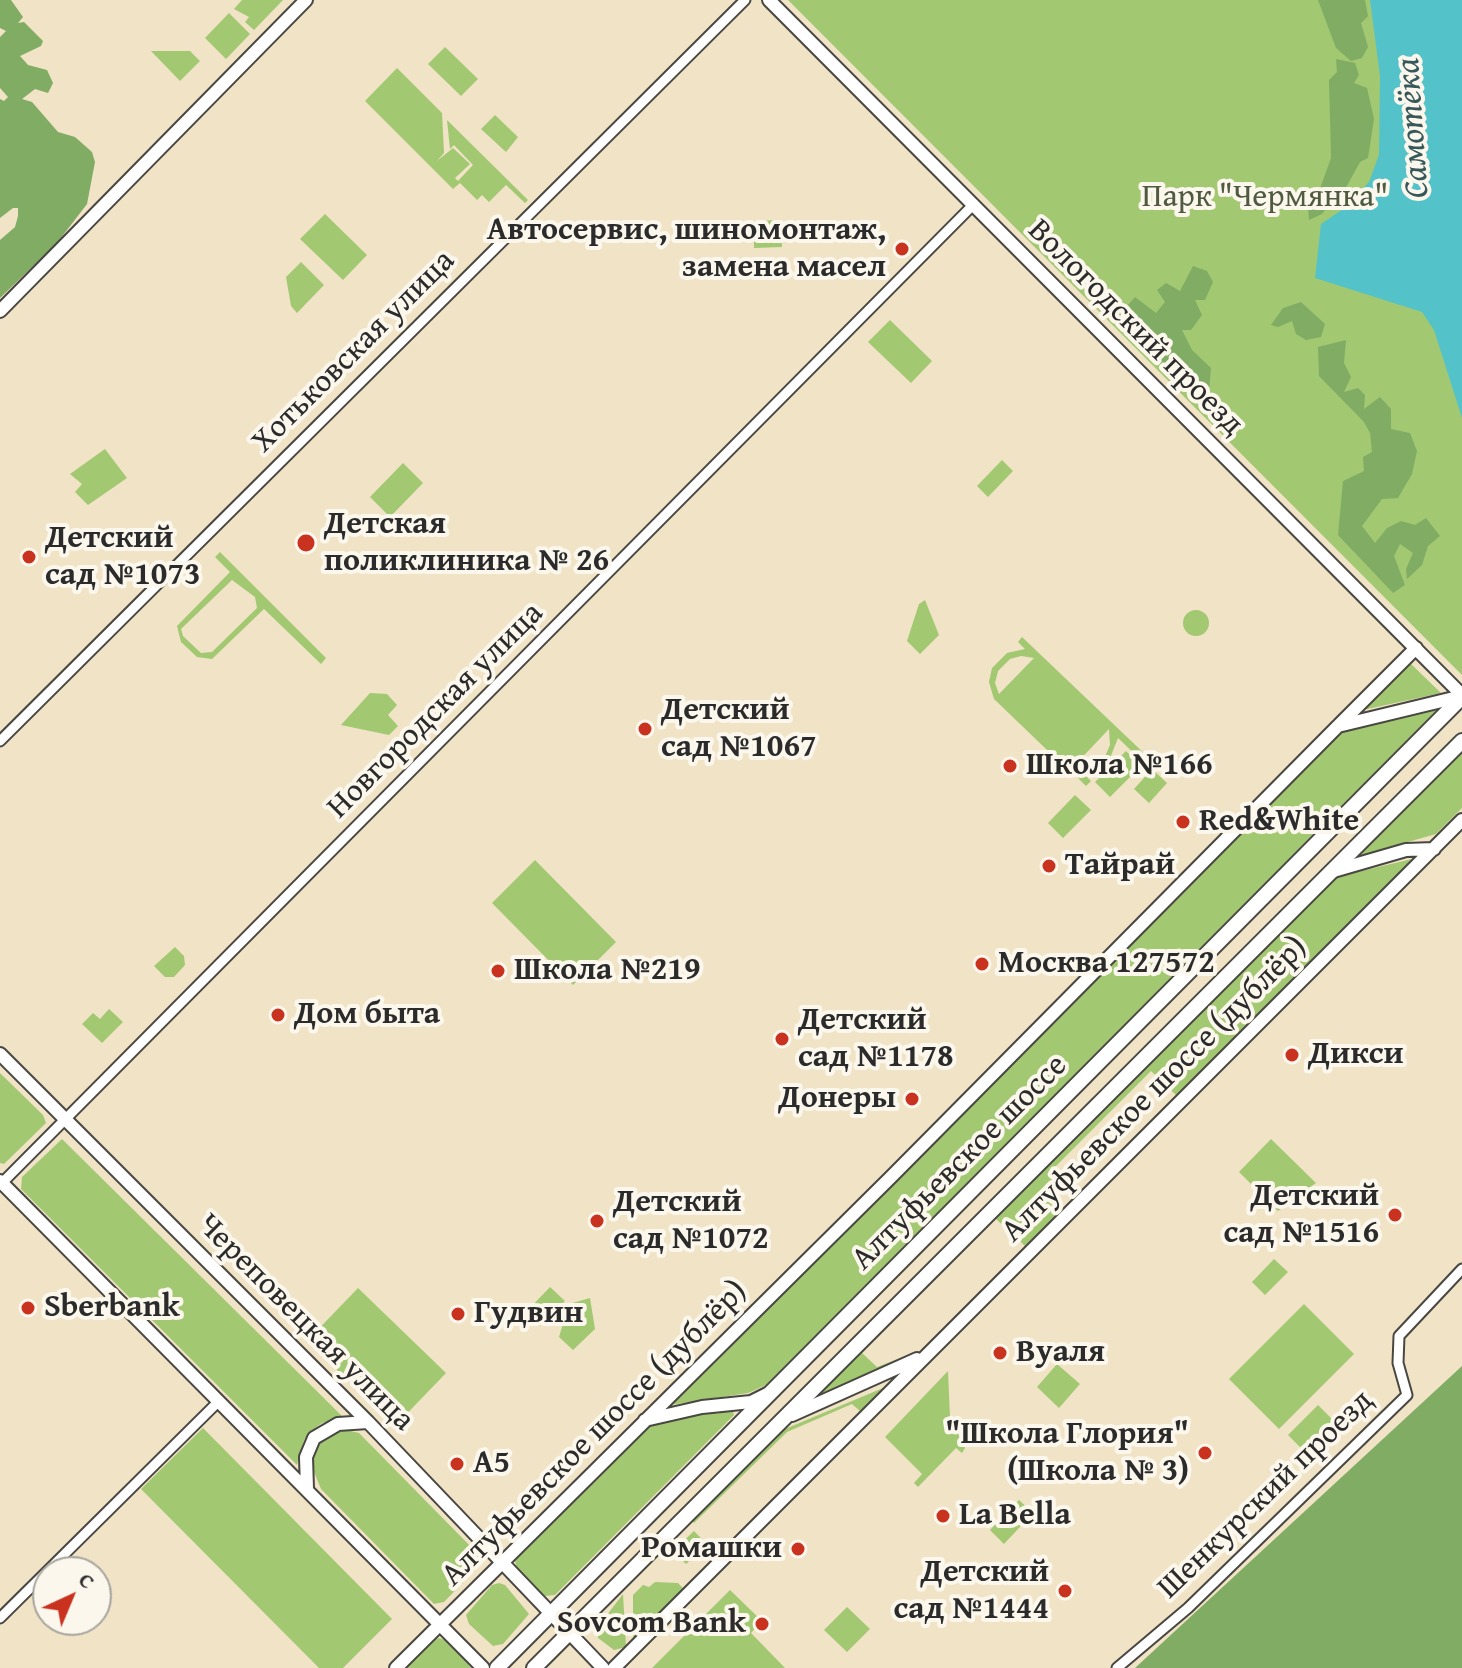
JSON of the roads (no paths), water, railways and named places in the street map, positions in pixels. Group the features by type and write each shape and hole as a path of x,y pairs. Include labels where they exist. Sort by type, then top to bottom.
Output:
{"main road":[{"name":"Алтуфьевское шоссе","path":"497,1668 1462,696"},
{"name":"Алтуфьевское шоссе","path":"534,1668 1462,741"}],"street":[{"path":"0,311 306,0"},
{"name":"Хотьковская улица","path":"0,741 745,0"},
{"name":"Вологодский проезд","path":"769,0 1462,696"},
{"name":"Новгородская улица","path":"1,1183 974,204"},
{"name":"Алтуфьевское шоссе (дублёр)","path":"396,1668 1027,1041 1416,648"},
{"path":"1338,726 1462,696"},
{"name":"Алтуфьевское шоссе (дублёр)","path":"614,1668 1462,820"},
{"path":"1330,872 1406,850 1434,849"},
{"name":"Череповецкая улица","path":"0,1054 368,1422 603,1668"},
{"path":"1,1183 483,1668"},
{"name":"Шенкурский проезд","path":"1117,1668 1188,1608 1407,1395 1398,1363 1399,1336 1462,1269"},
{"path":"785,1418 927,1355"},
{"path":"644,1420 702,1407 751,1402 777,1389"},
{"path":"0,1618 219,1401"},
{"path":"307,1489 306,1457 314,1438 338,1424 368,1422"}],"water":[{"name":"Самотёка","path":"1370,0 1462,0 1462,418 1434,330 1422,312 1315,278 1321,224 1346,207 1369,182 1379,155 1380,76"}],"place":[{"name":"Автосервис, шиномонтаж, замена масел","path":"902,249"},
{"name":"Детская поликлиника № 26","path":"306,543"},
{"name":"Детский сад №1073","path":"29,557"},
{"name":"Детский сад №1067","path":"645,729"},
{"name":"Школа №166","path":"1010,766"},
{"name":"Red&White","path":"1183,822"},
{"name":"Тайрай","path":"1049,866"},
{"name":"Москва 127572","path":"982,964"},
{"name":"Школа №219","path":"498,971"},
{"name":"Дом быта","path":"278,1015"},
{"name":"Детский сад №1178","path":"782,1039"},
{"name":"Дикси","path":"1292,1055"},
{"name":"Донеры","path":"912,1099"},
{"name":"Детский сад №1516","path":"1395,1215"},
{"name":"Детский сад №1072","path":"597,1221"},
{"name":"Sberbank","path":"28,1308"},
{"name":"Гудвин","path":"458,1314"},
{"name":"Вуаля","path":"1000,1353"},
{"name":"\"Школа Глория\" (Школа № 3)","path":"1205,1453"},
{"name":"A5","path":"457,1464"},
{"name":"La Bella","path":"943,1516"},
{"name":"Ромашки","path":"798,1549"},
{"name":"Детский сад №1444","path":"1065,1591"},
{"name":"Sovcom Bank","path":"762,1624"}],"park label":[{"name":"Парк \"Чермянка\"","path":"1265,198"}]}
